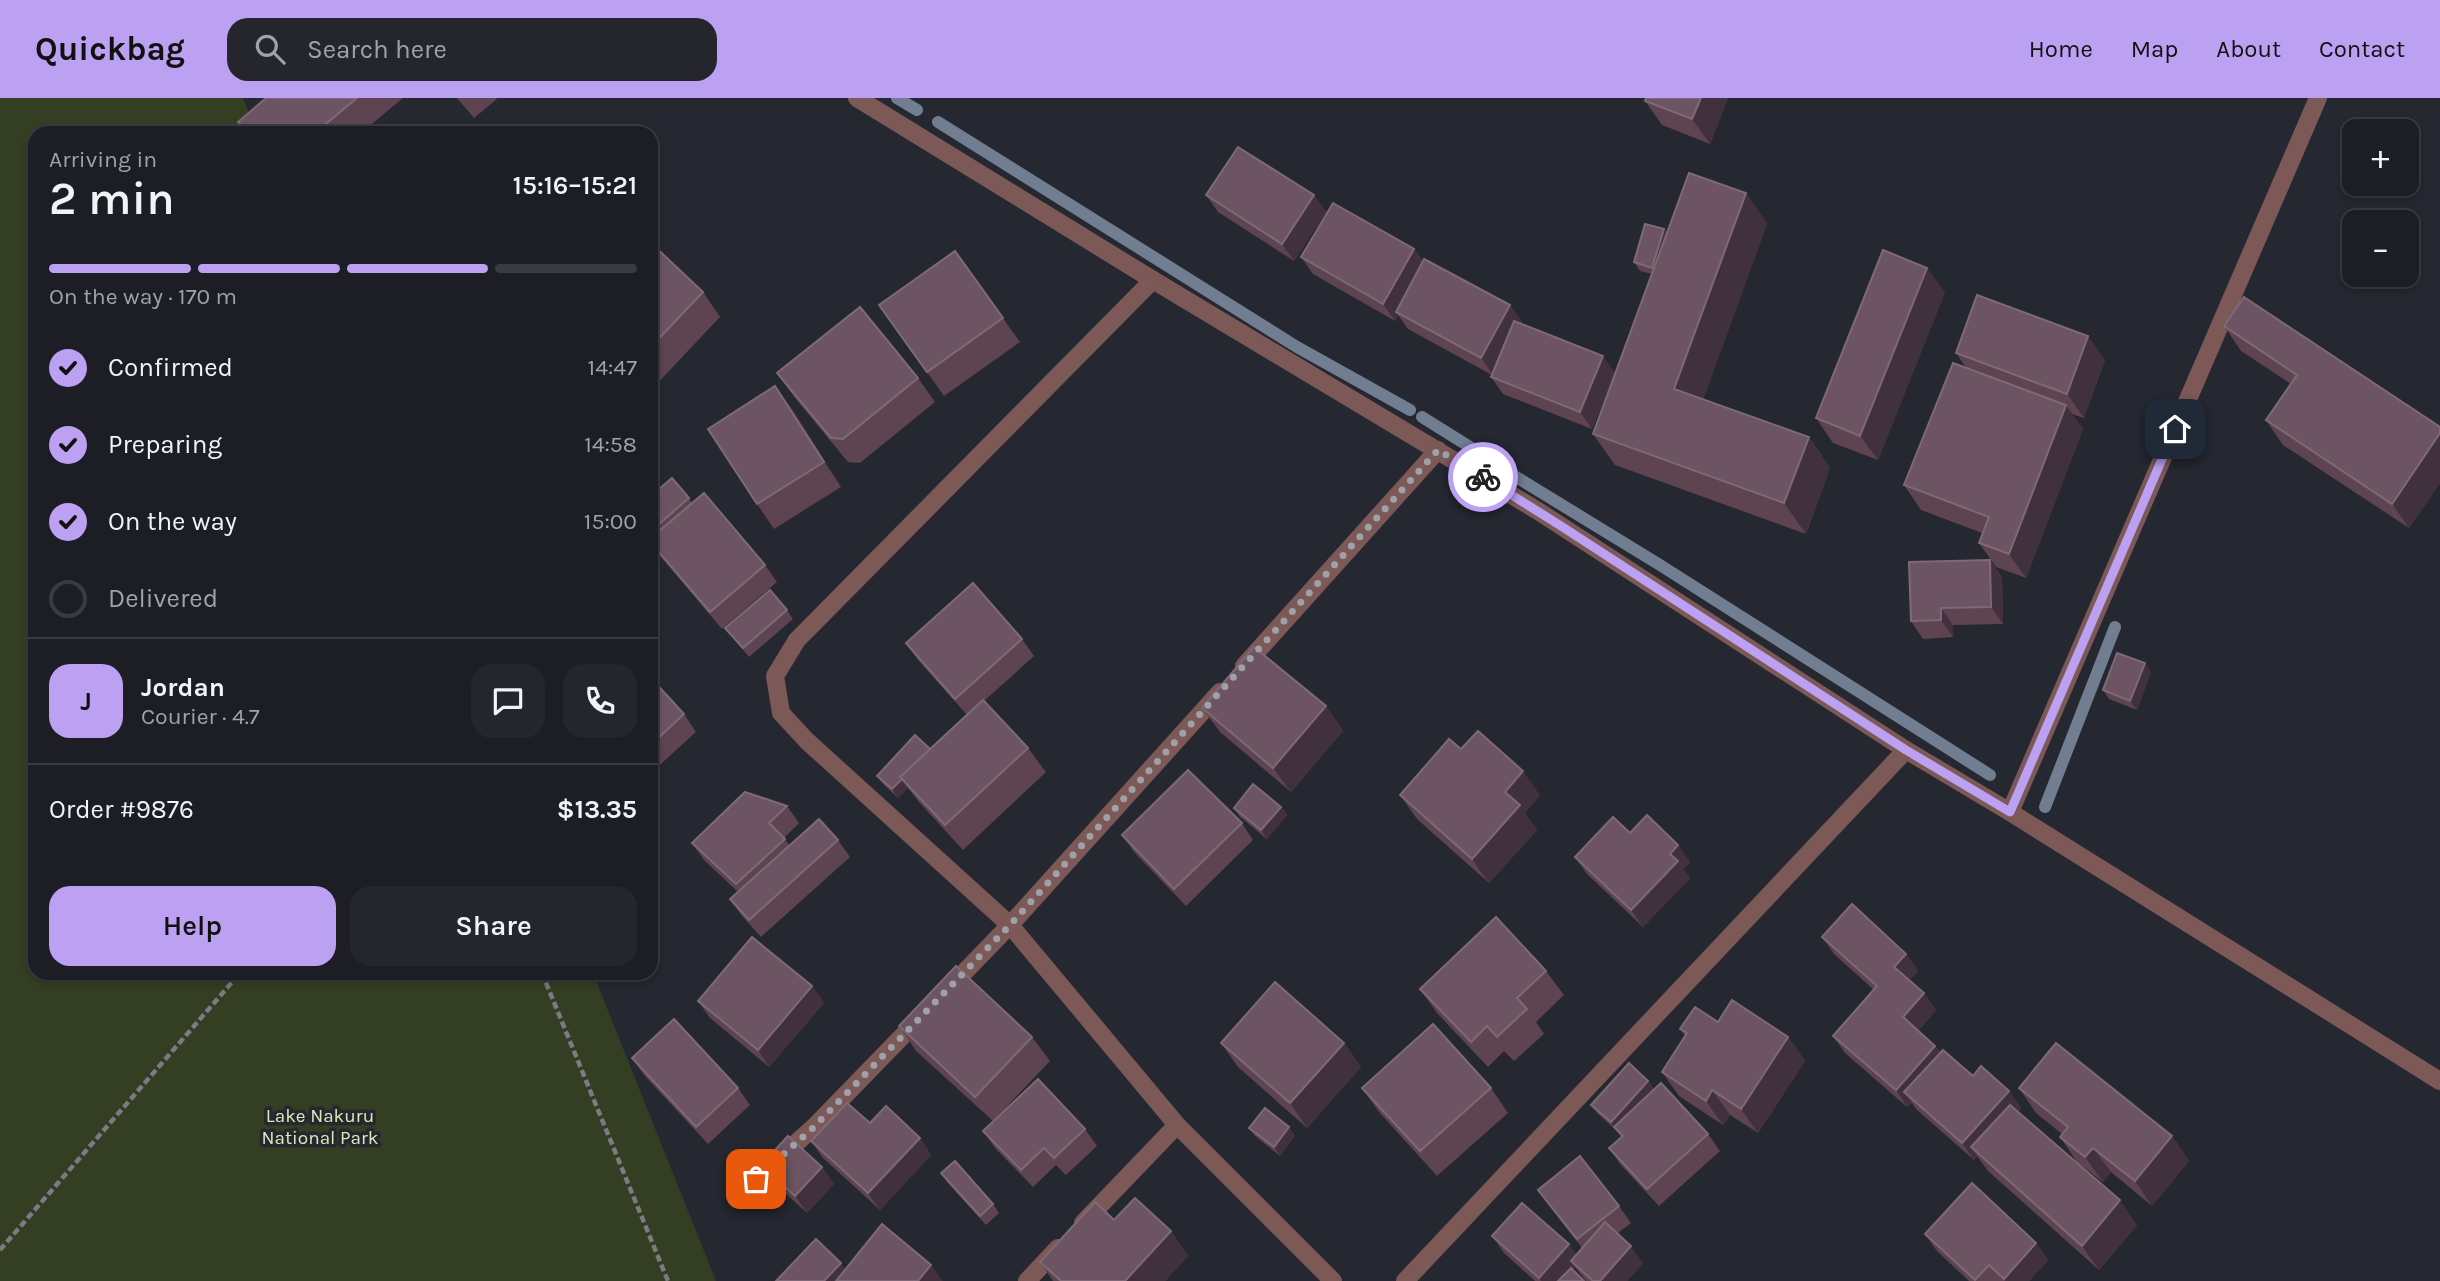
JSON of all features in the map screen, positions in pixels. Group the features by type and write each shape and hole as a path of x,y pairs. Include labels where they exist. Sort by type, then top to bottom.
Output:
{"street":[{"path":"857,98 1153,280 1550,518 1906,750 2440,1081"},
{"path":"2010,812 2318,98"},
{"path":"1153,280 797,640 775,676 781,713 807,741 1010,925 1177,1125 1333,1281"},
{"path":"756,1179 814,1127 1010,925 1438,450"},
{"path":"1405,1281 1906,750"},
{"path":"1027,1281 1177,1125"}],"path":[{"path":"0,1250 234,980"},
{"path":"545,980 668,1281"}],"green space":[{"name":"Lake Nakuru National Park","path":"0,98 243,98 254,126 28,126 28,980 596,980 716,1281 0,1281"}],"building":[{"path":"266,98 357,98 323,126 241,126 238,122"},
{"path":"1646,98 1701,98 1692,119 1645,101"},
{"path":"1238,147 1314,195 1282,244 1206,195"},
{"path":"1689,173 1746,193 1674,389 1809,437 1784,503 1593,434"},
{"path":"1333,203 1414,249 1383,304 1301,257"},
{"path":"1645,224 1664,229 1652,268 1634,262"},
{"path":"658,250 703,292 658,340"},
{"path":"1883,250 1927,268 1860,436 1816,418"},
{"path":"955,251 1003,318 927,372 879,305"},
{"path":"1424,259 1510,305 1481,358 1396,312"},
{"path":"1977,295 2088,336 2067,394 1956,353"},
{"path":"2244,297 2440,427 2440,433 2392,504 2266,420 2297,375 2224,326"},
{"path":"860,307 918,378 843,439 831,438 777,373"},
{"path":"1514,321 1603,356 1580,412 1491,377"},
{"path":"1953,363 2066,405 2009,554 1979,543 1989,517 1904,485"},
{"path":"775,386 824,462 757,504 708,429"},
{"path":"672,478 689,498 658,525 658,490"},
{"path":"704,493 765,565 710,612 658,551 658,532"},
{"path":"1990,560 1991,607 1941,608 1941,620 1911,621 1909,562"},
{"path":"973,583 1022,639 955,699 906,643"},
{"path":"770,590 787,610 743,648 725,628"},
{"path":"1254,647 1326,706 1273,768 1202,708"},
{"path":"2117,653 2145,663 2130,701 2103,690"},
{"path":"658,686 684,714 658,738"},
{"path":"983,700 1028,748 945,825 900,777"},
{"path":"1478,731 1523,771 1505,792 1520,805 1472,859 1400,795 1449,739 1461,749"},
{"path":"915,735 930,749 900,777 902,779 892,789 877,776"},
{"path":"1188,770 1242,823 1174,889 1122,835"},
{"path":"1253,784 1281,807 1261,830 1234,808"},
{"path":"745,792 787,806 769,823 785,839 736,884 692,843"},
{"path":"1647,815 1678,845 1670,854 1678,861 1631,910 1575,857 1613,817 1630,833"},
{"path":"819,819 838,840 749,920 730,899"},
{"path":"1852,904 1906,954 1894,967 1924,993 1903,1017 1935,1046 1896,1090 1833,1036 1877,986 1822,937"},
{"path":"1496,917 1546,971 1517,998 1527,1009 1497,1037 1487,1026 1471,1042 1420,989"},
{"path":"752,937 812,986 758,1050 698,1001"},
{"path":"956,966 1032,1037 975,1097 899,1026"},
{"path":"1275,982 1344,1043 1290,1103 1221,1043"},
{"path":"1732,1000 1788,1037 1741,1109 1712,1090 1706,1101 1662,1072 1687,1033 1680,1029 1695,1007 1718,1022"},
{"path":"674,1019 738,1088 696,1127 632,1058"},
{"path":"1433,1024 1491,1088 1420,1151 1362,1088"},
{"path":"2056,1043 2172,1136 2135,1181 2093,1148 2085,1157 2060,1137 2068,1127 2019,1088"},
{"path":"1943,1050 1973,1076 1981,1066 2009,1091 1962,1143 1904,1092"},
{"path":"1629,1063 1648,1081 1611,1122 1591,1105"},
{"path":"1038,1079 1085,1129 1054,1158 1044,1148 1021,1170 983,1131"},
{"path":"1661,1083 1708,1134 1647,1189 1609,1148 1623,1136 1614,1127"},
{"path":"847,1103 870,1123 886,1106 920,1138 868,1193 811,1141"},
{"path":"2010,1105 2120,1200 2082,1246 1971,1147"},
{"path":"1265,1108 1289,1127 1274,1147 1249,1128"},
{"path":"788,1136 822,1167 795,1196 761,1165"},
{"path":"1580,1156 1619,1206 1577,1239 1538,1190"},
{"path":"955,1161 993,1204 980,1216 941,1173"},
{"path":"1972,1183 2036,1243 2004,1279 1989,1265 1975,1280 1925,1234"},
{"path":"1135,1198 1171,1231 1125,1281 1061,1281 1040,1262 1095,1202 1114,1220"},
{"path":"1522,1203 1569,1244 1539,1278 1492,1236"},
{"path":"1605,1222 1631,1246 1600,1281 1593,1281 1571,1261"},
{"path":"882,1224 931,1265 918,1281 836,1281"},
{"path":"816,1239 841,1263 824,1281 776,1281"},
{"path":"1571,1268 1584,1281 1558,1281"}],"waterway":[{"path":"897,98 917,110"},
{"path":"938,122 1297,347 1410,410"},
{"path":"1422,417 1494,462"},
{"path":"1508,472 1660,565 1990,775"},
{"path":"2045,807 2115,627"}],"way so far":[{"path":"756,1179 814,1127 1010,925 1438,450 1483,477"}],"route":[{"path":"1483,477 1906,750 2010,812 2175,429"}]}
